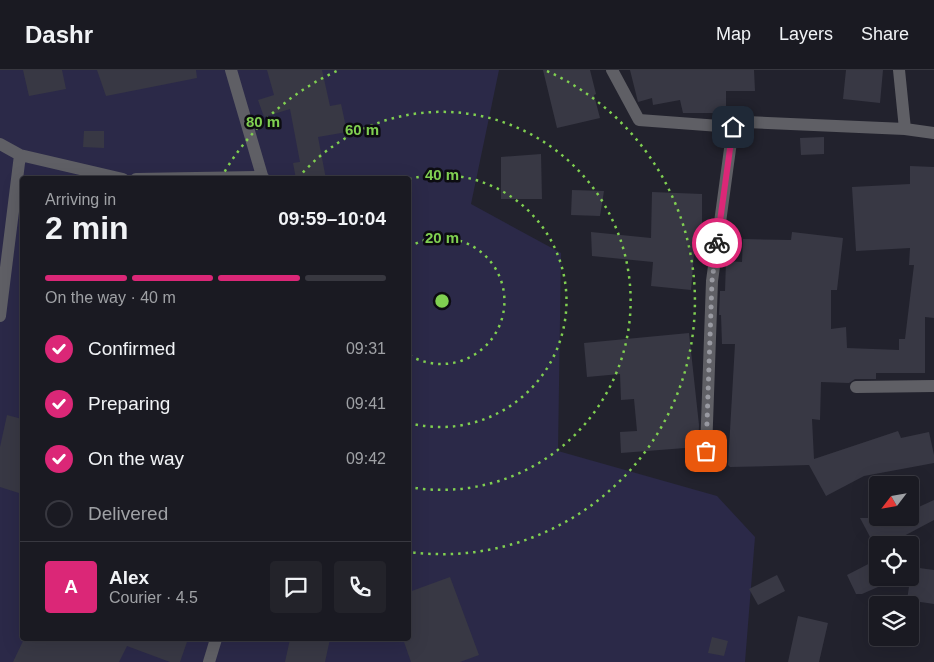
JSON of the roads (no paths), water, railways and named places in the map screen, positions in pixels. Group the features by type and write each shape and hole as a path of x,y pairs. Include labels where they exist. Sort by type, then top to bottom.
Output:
{"street":[{"path":"231,70 262,176"},
{"path":"612,70 639,120 733,127 712,281 706,451"},
{"path":"899,70 906,128"},
{"path":"746,122 906,128 934,133"},
{"path":"0,144 20,155 110,176"},
{"path":"0,316 20,155"},
{"path":"856,387 934,386"},
{"path":"209,662 215,641"}]}
